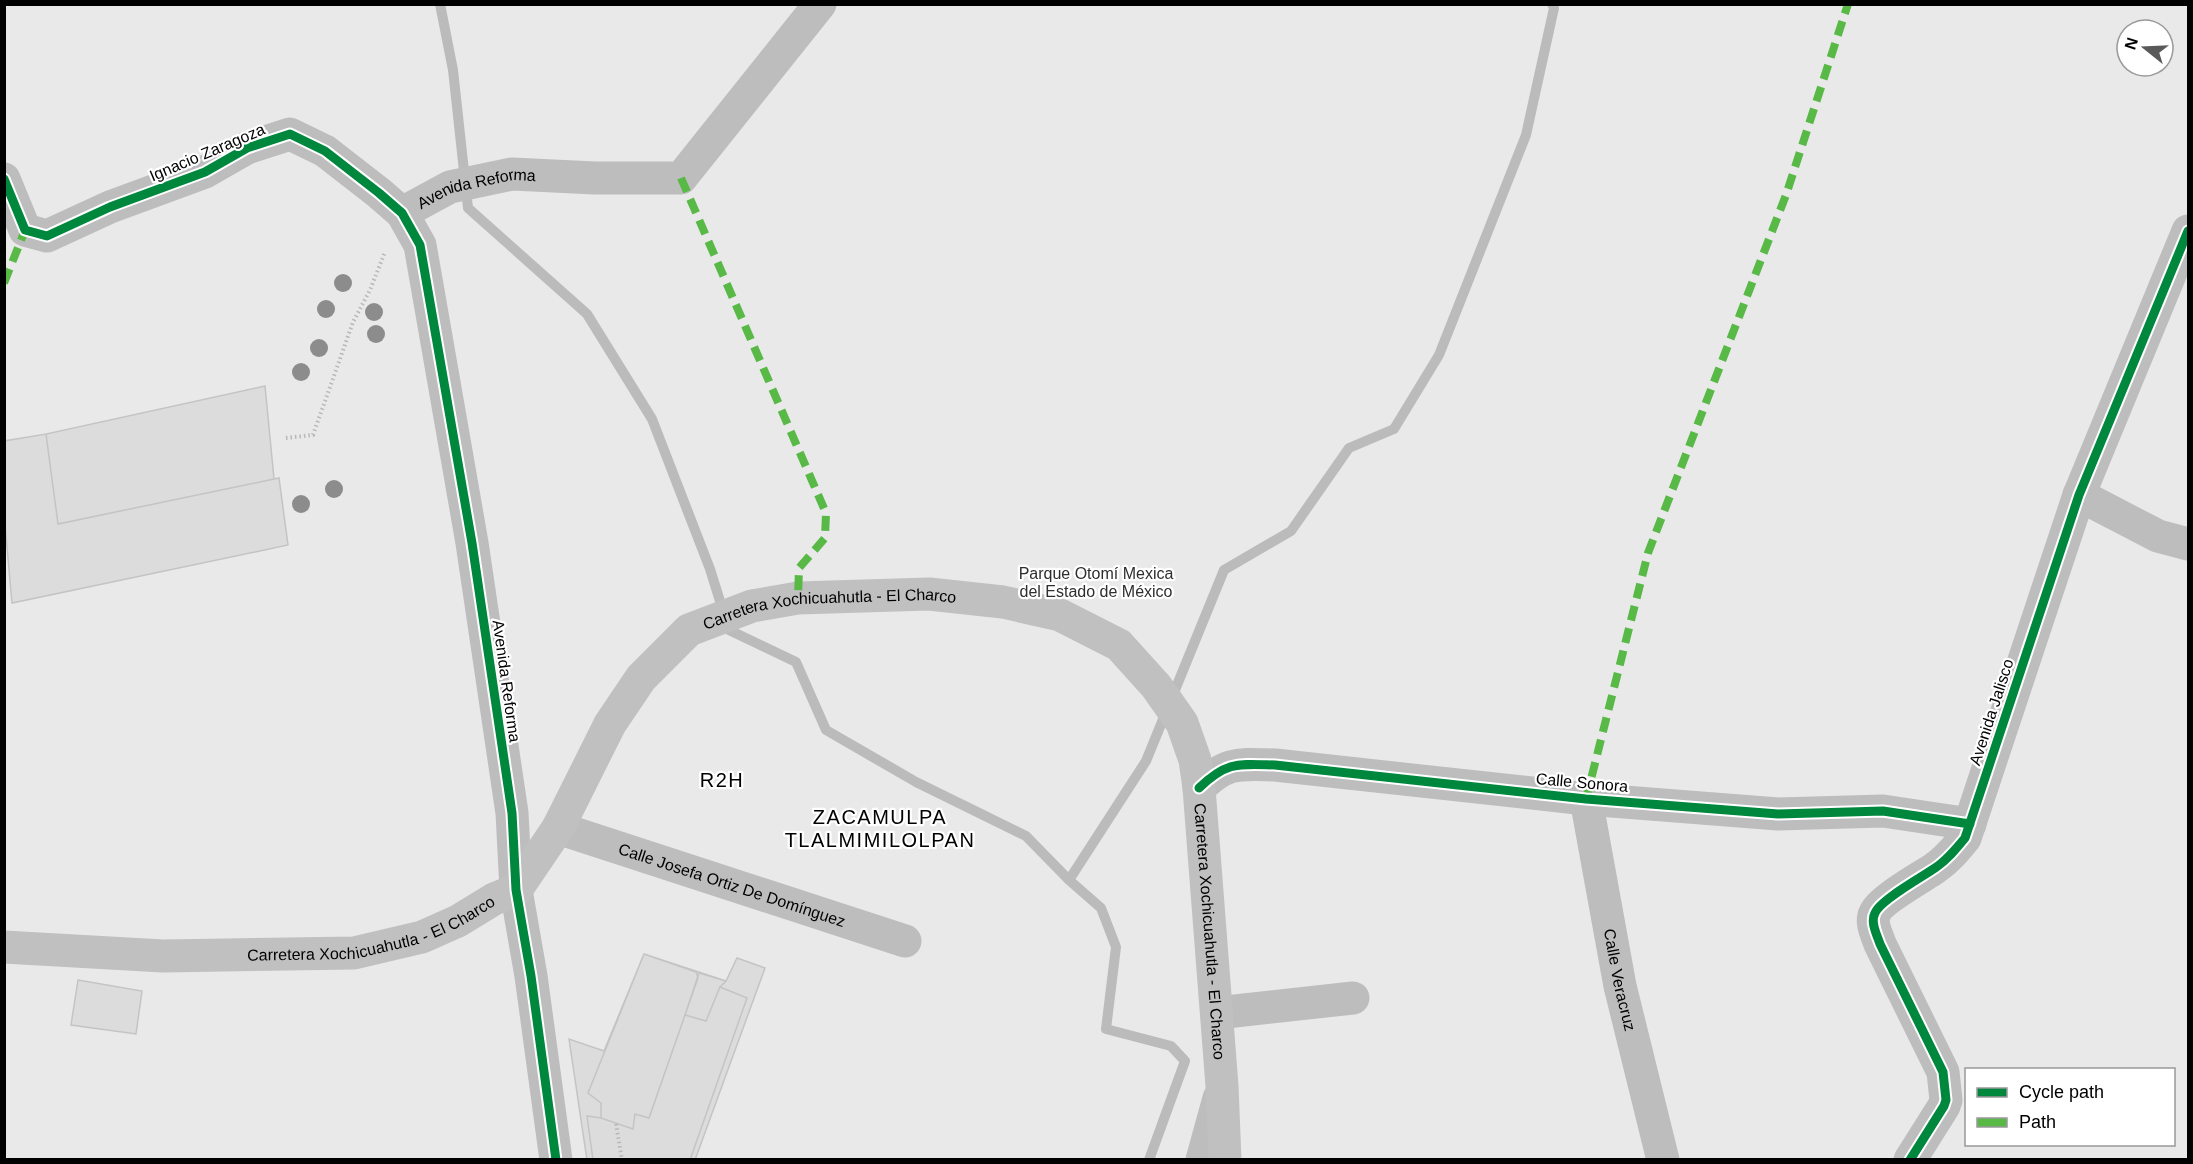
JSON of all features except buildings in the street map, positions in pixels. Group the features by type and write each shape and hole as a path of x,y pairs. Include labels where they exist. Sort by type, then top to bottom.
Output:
{"main road":[{"name":"Carretera Xochicuahutla - El Charco","path":"4,946 163,956 354,953 422,937 516,890 558,828 610,724 641,678 689,630 753,606 798,598 929,594 992,601 1060,615 1119,645 1156,686 1182,723 1197,774 1217,1013 1225,1160"}],"street":[{"name":"Avenida Reforma","path":"556,1160 531,976 516,890 512,813 471,543 420,244 402,213 450,187 512,174 595,178 681,178 820,4"},
{"name":"Ignacio Zaragoza","path":"4,179 25,230 47,236 110,207 205,172 247,148 290,134 326,151 402,213"},
{"name":"Avenida Jalisco","path":"1910,1160 1944,1106 1946,1100 1943,1072 1880,944 1873,924 1874,913 1881,903 1938,866 1960,843 1970,824 2079,495 2188,231"},
{"path":"2079,495 2158,536 2188,544"},
{"name":"Calle Sonora","path":"1197,774 1242,764 1275,765 1586,799 1778,814 1882,811 1970,824"},
{"name":"Calle Veracruz","path":"1586,799 1620,986 1662,1160"},
{"name":"Calle Josefa Ortiz De Domínguez","path":"558,828 905,941"},
{"path":"1217,1013 1353,998"},
{"path":"1202,1160 1222,1086"}],"path":[{"path":"286,438 313,435 353,322 370,290 402,213"},
{"path":"616,1124 622,1160"}],"green space":[{"name":"Parque Otomí Mexica del Estado de México","path":"5,5 2188,5 2188,1159 5,1159"}],"waterway":[{"path":"440,4 453,70 468,208 587,314 652,419 710,569 729,630 796,662 826,730 916,782 1026,836 1069,880 1101,908 1116,947 1106,1029 1171,1046 1185,1061 1149,1160"},
{"path":"1069,880 1146,761 1224,570 1291,531 1349,448 1394,429 1439,355 1526,135 1554,8 1552,4"}],"marked path":[{"path":"1586,799 1648,553 1786,195 1848,4"},
{"path":"681,178 826,513 825,538 799,568 798,598"},
{"path":"4,283 25,230"}],"cycle path":[{"path":"4,179 25,230 47,236 110,207 205,172 247,148 290,134 325,151 402,213 420,245 472,543 512,813 516,890 531,976 556,1160"},
{"path":"1910,1160 1944,1106 1946,1100 1943,1072 1880,944 1874,929 1875,913 1902,889 1939,865 1965,838 2079,495 2188,231"},
{"path":"1199,788 1217,773 1234,766 1275,765 1586,799 1778,814 1883,811 1970,824"}],"district":[{"name":"R2H","path":"722,780"},
{"name":"ZACAMULPA TLALMIMILOLPAN","path":"880,828"}]}
